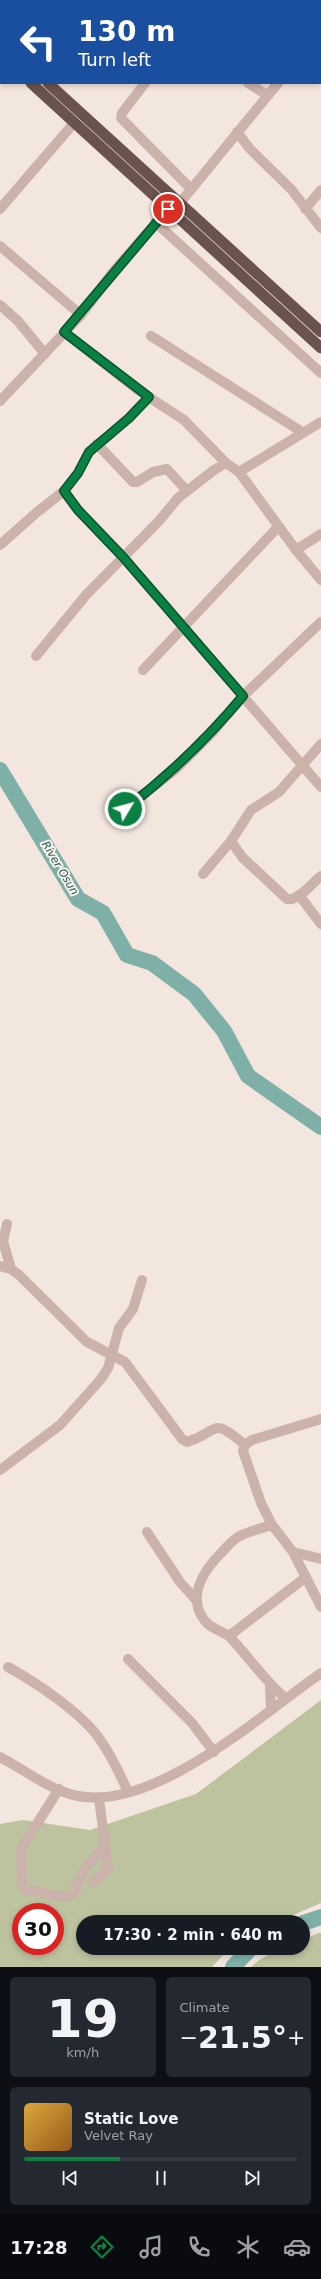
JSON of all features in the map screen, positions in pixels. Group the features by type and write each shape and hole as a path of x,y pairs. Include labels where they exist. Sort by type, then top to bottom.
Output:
{"highway":[{"path":"32,84 321,348"},
{"path":"49,84 321,332"}],"street":[{"path":"145,84 122,113 121,118 191,189"},
{"path":"250,84 267,95"},
{"path":"180,203 277,84"},
{"path":"0,209 74,123"},
{"path":"237,132 250,149 291,189 321,228"},
{"path":"305,209 321,190"},
{"path":"0,401 81,315 155,222 168,209"},
{"path":"155,222 321,372"},
{"path":"0,246 81,315"},
{"path":"0,304 18,321 45,354"},
{"path":"64,332 149,397 184,420 226,463 238,472 278,527 321,580"},
{"path":"151,336 302,432"},
{"path":"0,545 36,513 64,491 78,473 89,452 129,418 149,397"},
{"path":"238,472 302,432 321,422"},
{"path":"97,444 133,482 137,482 153,472 167,469 187,491"},
{"path":"36,656 86,595 187,491 214,470 226,463"},
{"path":"64,491 78,510 123,557 321,787"},
{"path":"54,500 66,502 78,510"},
{"path":"143,670 184,629 278,527"},
{"path":"296,550 321,534"},
{"path":"125,809 176,769 211,734 243,696 321,622"},
{"path":"203,874 231,841 251,810 279,792 321,744"},
{"path":"231,841 242,857 287,899 292,900 321,876"},
{"path":"299,895 321,924"},
{"path":"7,1224 3,1241 11,1268 87,1342 125,1362 182,1439 187,1442 194,1440 211,1429 218,1428 229,1431 245,1445"},
{"path":"0,1266 11,1268"},
{"path":"0,1470 60,1425 101,1379 108,1368 118,1328 133,1309 142,1280"},
{"path":"321,1419 273,1433 245,1445 243,1451 253,1482 272,1525 293,1552 321,1607"},
{"path":"197,1601 199,1588 206,1569 229,1545 240,1536 272,1525"},
{"path":"147,1532 180,1582 197,1601 206,1622 229,1636 258,1668 270,1685 285,1698"},
{"path":"293,1552 321,1559"},
{"path":"229,1636 306,1577"},
{"path":"128,1658 192,1723 214,1752"},
{"path":"8,1667 30,1679 57,1699 92,1730 120,1772 128,1792"},
{"path":"0,1757 59,1789 77,1796 99,1798 128,1792 166,1778 214,1752 285,1698 321,1674"},
{"path":"270,1685 271,1709"},
{"path":"59,1789 21,1849 22,1884 26,1890 58,1896 69,1896 74,1892 85,1868 106,1846"},
{"path":"92,1883 108,1869 99,1798"}],"green space":[{"path":"321,1700 321,1903 293,1915 76,1915 76,1955 223,1955 212,1967 0,1967 0,1824 23,1820 90,1830 196,1794"},
{"path":"321,1933 321,1967 251,1967 262,1958 269,1955 310,1955 310,1937"}],"waterway":[{"name":"River Osun","path":"0,770 78,899 103,913 127,955 152,963 194,994 224,1031 248,1076 321,1127"},
{"name":"River Osun","path":"310,1921 321,1917"},
{"name":"River Osun","path":"233,1967 244,1955"}],"route":[{"path":"125,809 176,769 192,750 211,734 243,696 198,646 123,557 78,510 64,491 78,473 89,452 129,418 149,397 64,332 81,315 113,272 155,222 168,209"}]}
